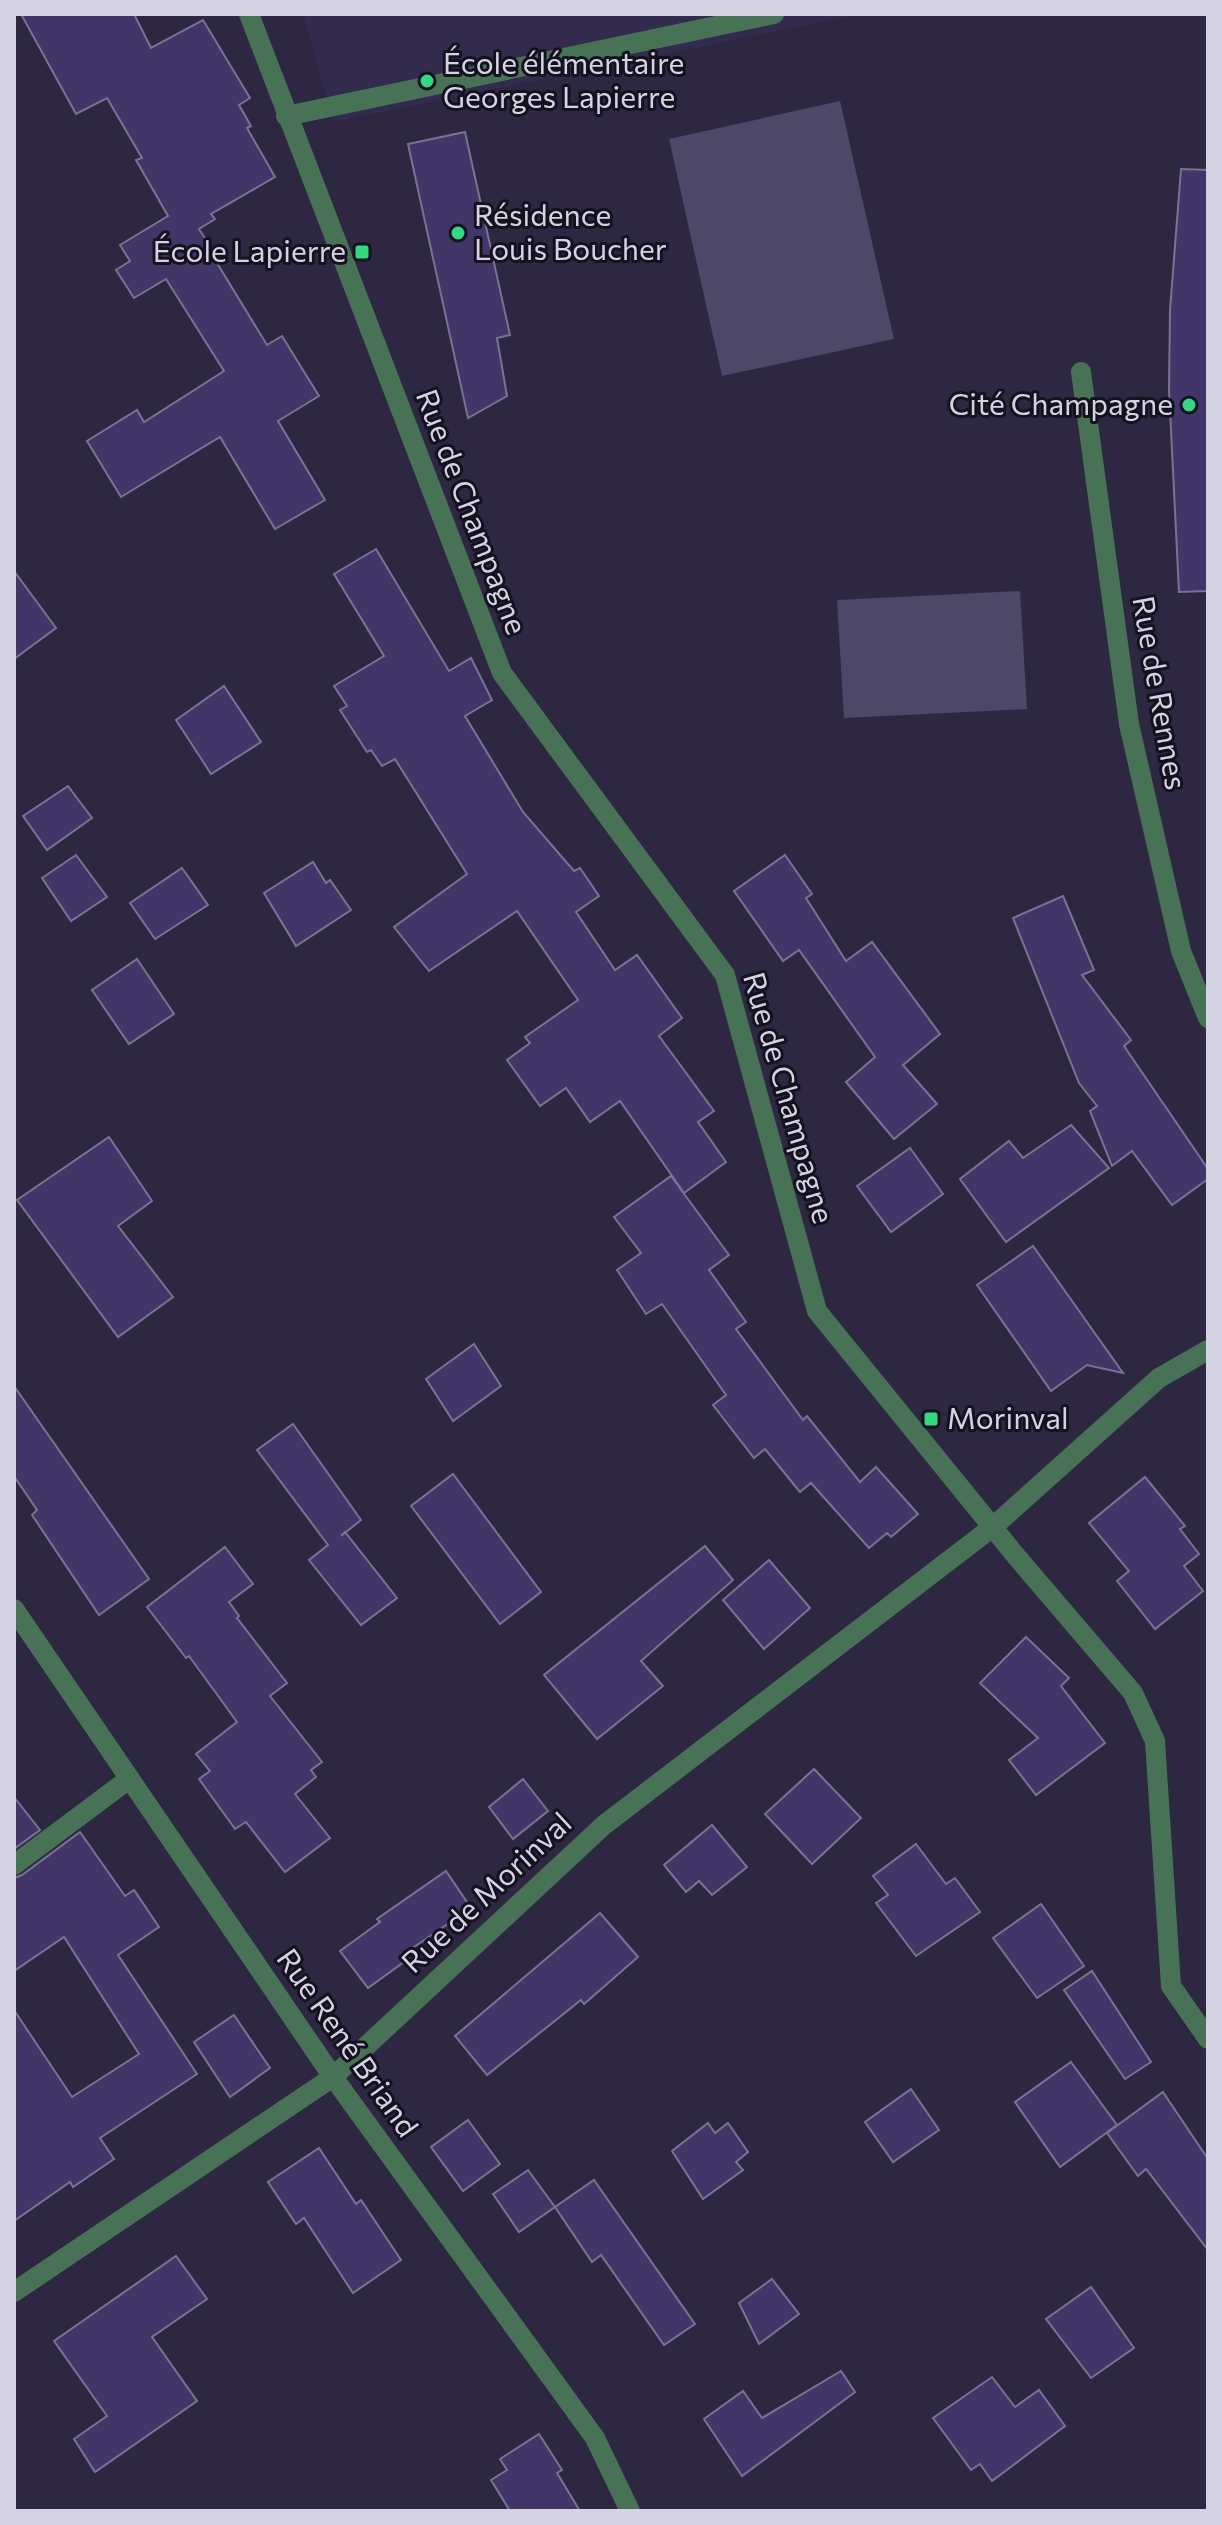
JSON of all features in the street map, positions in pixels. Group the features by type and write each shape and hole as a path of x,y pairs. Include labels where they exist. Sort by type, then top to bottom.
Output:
{"street":[{"name":"Rue de Champagne","path":"249,14 502,673 725,975 817,1311 1016,1556 1133,1693 1155,1741 1171,1986 1208,2039"},
{"path":"286,116 774,14"},
{"name":"Rue de Rennes","path":"1081,372 1129,724 1181,951 1208,1018"},
{"name":"Rue de Morinval","path":"14,2292 333,2077 604,1825 994,1526 1159,1378 1208,1350"},
{"name":"Rue René Briand","path":"14,1609 333,2077 595,2438 630,2511"},
{"path":"14,1865 129,1779"}],"shaded area":[{"name":"École élémentaire Georges Lapierre","path":"303,14 862,14 333,122"},
{"path":"840,101 894,339 722,376 669,139"},
{"path":"1020,591 1027,709 844,718 837,600"}],"building":[{"path":"21,14 134,14 151,48 203,20 250,98 239,105 251,126 247,128 275,177 211,214 215,219 199,229 267,345 282,336 319,396 278,421 325,500 275,529 220,437 121,497 87,441 137,410 144,422 224,371 166,279 134,298 116,270 130,261 120,245 168,216 136,160 142,158 107,98 76,114"},
{"name":"Résidence Louis Boucher","path":"465,132 510,335 497,338 507,396 468,418 408,144"},
{"name":"Cité Champagne","path":"1181,169 1208,170 1208,591 1179,592 1169,390 1170,310"},
{"path":"376,549 449,671 471,658 492,700 465,716 523,812 574,871 580,868 599,896 576,912 615,970 637,955 682,1018 659,1036 714,1111 698,1122 726,1162 684,1193 620,1101 590,1122 566,1088 540,1106 507,1060 530,1043 525,1037 578,1000 517,911 429,971 394,927 467,874 395,759 382,766 371,750 367,752 340,710 347,706 334,686 384,656 334,574"},
{"path":"14,571 56,628 14,659"},
{"path":"224,686 261,742 211,774 176,720"},
{"path":"68,786 92,818 47,850 23,816"},
{"path":"76,855 107,897 71,921 42,878"},
{"path":"785,855 812,894 806,898 846,961 872,942 940,1034 903,1065 937,1104 894,1139 846,1082 875,1057 799,950 783,961 734,891"},
{"path":"313,862 326,883 330,880 351,910 296,946 264,893"},
{"path":"182,868 208,905 155,939 130,903"},
{"path":"1063,896 1094,970 1082,975 1131,1040 1124,1046 1208,1169 1208,1179 1172,1205 1132,1151 1112,1166 1090,1111 1097,1106 1079,1083 1013,918"},
{"path":"137,959 174,1014 129,1044 92,990"},
{"path":"1071,1125 1109,1168 1006,1242 960,1179 1009,1141 1023,1158"},
{"path":"109,1137 152,1201 118,1226 173,1297 118,1337 17,1200"},
{"path":"910,1148 943,1194 891,1232 857,1186"},
{"path":"671,1176 729,1255 709,1270 746,1322 736,1329 803,1420 807,1416 860,1482 876,1467 918,1514 891,1537 887,1533 869,1548 811,1483 800,1492 765,1449 754,1458 713,1405 726,1395 662,1304 646,1314 617,1270 641,1253 614,1217"},
{"path":"1033,1246 1123,1373 1087,1365 1051,1391 977,1285"},
{"path":"474,1344 501,1386 453,1421 426,1379"},
{"path":"14,1386 149,1579 99,1615 32,1515 37,1510 14,1476"},
{"path":"293,1424 361,1520 345,1532 397,1598 361,1625 309,1560 328,1545 257,1450"},
{"path":"453,1474 541,1592 500,1624 411,1506"},
{"path":"1145,1477 1185,1526 1180,1529 1199,1554 1184,1566 1203,1591 1155,1629 1117,1581 1129,1571 1089,1523"},
{"path":"705,1546 733,1580 641,1661 663,1686 597,1739 544,1675"},
{"path":"225,1547 253,1584 229,1602 239,1616 237,1618 287,1683 270,1696 322,1762 311,1770 316,1777 295,1794 330,1838 285,1872 246,1822 235,1829 199,1779 210,1771 196,1754 237,1722 189,1656 186,1658 147,1607"},
{"path":"769,1560 810,1608 764,1649 723,1600"},
{"path":"1026,1637 1069,1678 1061,1686 1105,1743 1036,1795 1009,1760 1038,1738 980,1683"},
{"path":"814,1769 861,1818 812,1864 765,1814"},
{"path":"523,1779 548,1811 513,1839 489,1807"},
{"path":"14,1797 40,1830 14,1849"},
{"path":"712,1825 747,1867 712,1895 699,1881 686,1892 664,1865"},
{"path":"80,1832 125,1896 134,1890 159,1927 118,1955 197,2074 100,2138 114,2159 73,2187 70,2182 14,2221 14,2010 72,2097 139,2054 64,1937 14,1971 14,1878"},
{"path":"916,1844 946,1884 955,1878 980,1912 916,1956 876,1903 888,1895 873,1876"},
{"path":"446,1871 471,1908 404,1954 408,1959 368,1988 340,1951 380,1922 377,1919"},
{"path":"1041,1904 1084,1966 1037,1998 993,1938"},
{"path":"600,1913 638,1957 584,2004 581,2000 487,2075 455,2036"},
{"path":"1092,1971 1151,2062 1125,2079 1064,1990"},
{"path":"234,2015 270,2068 230,2097 194,2042"},
{"path":"1071,2062 1117,2125 1060,2167 1015,2102"},
{"path":"911,2089 939,2130 893,2162 865,2122"},
{"path":"1163,2092 1208,2159 1208,2250 1146,2169 1138,2176 1107,2133"},
{"path":"468,2120 500,2164 463,2191 431,2147"},
{"path":"708,2123 715,2133 728,2123 748,2152 736,2162 743,2170 703,2199 672,2151"},
{"path":"319,2148 356,2204 361,2200 401,2260 353,2293 304,2218 296,2224 268,2182"},
{"path":"528,2170 555,2207 519,2232 493,2194"},
{"path":"594,2180 695,2324 664,2345 601,2255 592,2262 555,2207"},
{"path":"176,2256 207,2299 152,2337 197,2401 95,2472 74,2439 107,2416 54,2341"},
{"path":"772,2279 799,2314 759,2344 739,2303"},
{"path":"1091,2287 1134,2348 1091,2378 1046,2319"},
{"path":"841,2371 855,2392 742,2476 704,2419 743,2391 762,2418"},
{"path":"992,2377 1015,2407 1039,2390 1065,2426 992,2481 980,2464 971,2470 933,2418"},
{"path":"539,2434 562,2470 557,2473 580,2511 510,2511 491,2480 507,2470 500,2459"}],"place":[{"name":"École élémentaire Georges Lapierre","path":"427,81"},
{"name":"Résidence Louis Boucher","path":"458,233"},
{"name":"École Lapierre","path":"362,252"},
{"name":"Cité Champagne","path":"1189,405"},
{"name":"Morinval","path":"931,1419"}]}
